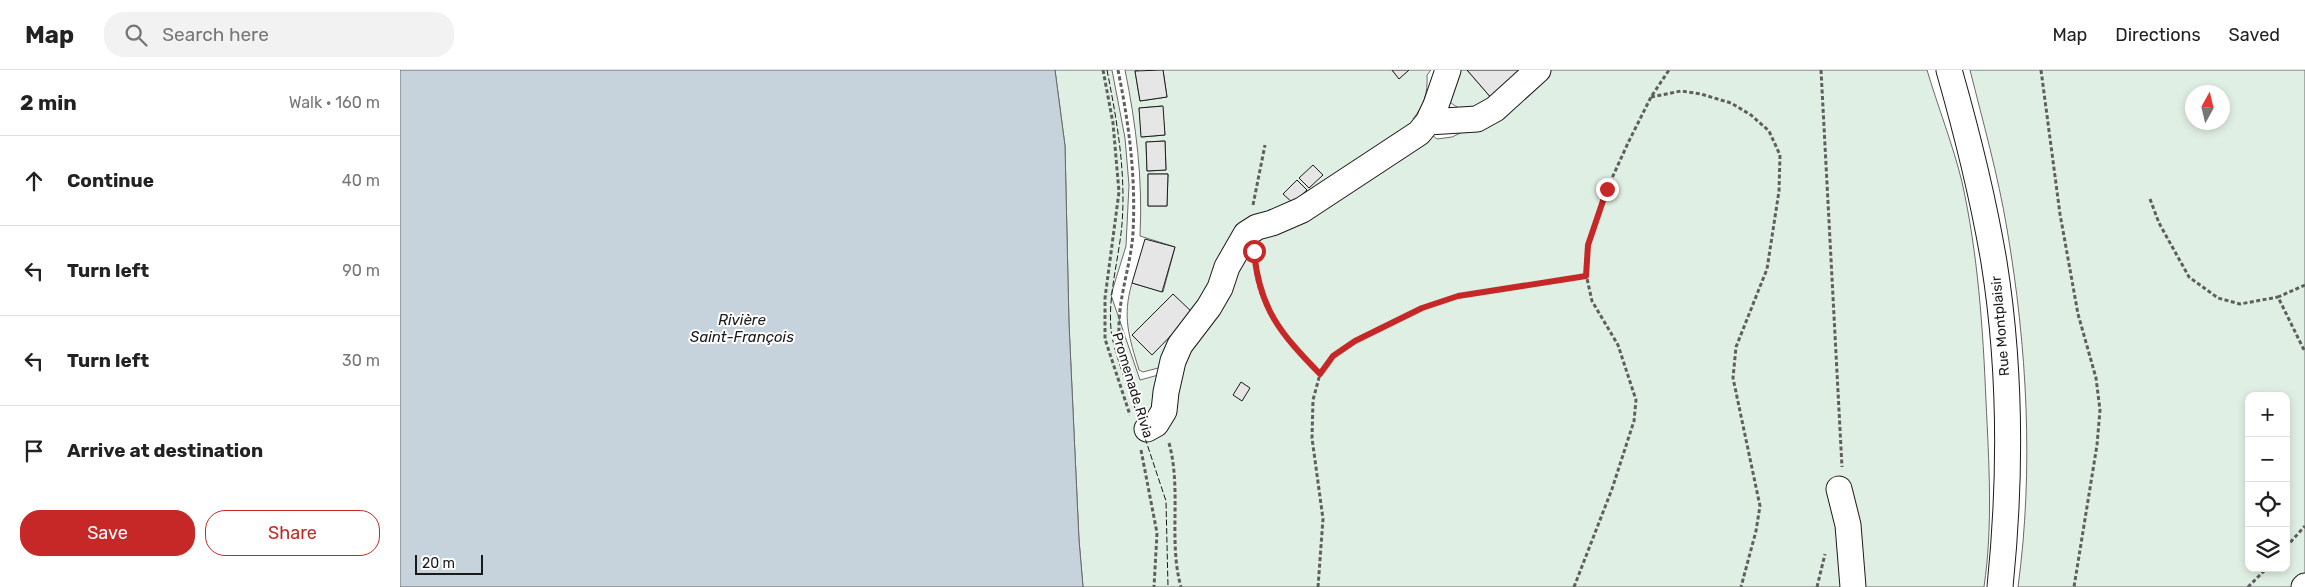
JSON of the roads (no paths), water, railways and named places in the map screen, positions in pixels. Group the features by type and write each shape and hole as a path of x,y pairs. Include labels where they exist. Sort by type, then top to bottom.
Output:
{"street":[{"path":"1144,430 1164,411 1167,384 1173,361 1180,345 1209,307 1220,288 1227,267 1246,234 1302,210 1420,133 1428,122 1448,70"},
{"path":"1428,122 1476,119 1495,109 1538,70"},
{"name":"Rue Montplaisir","path":"1950,70 1976,169 1994,263 2001,318 2008,455 2000,587"},
{"path":"1839,489 1848,525 1853,587"}],"water":[{"name":"Rivière Saint-François","path":"400,70 1055,70 1065,146 1069,324 1083,587 400,587"}]}
